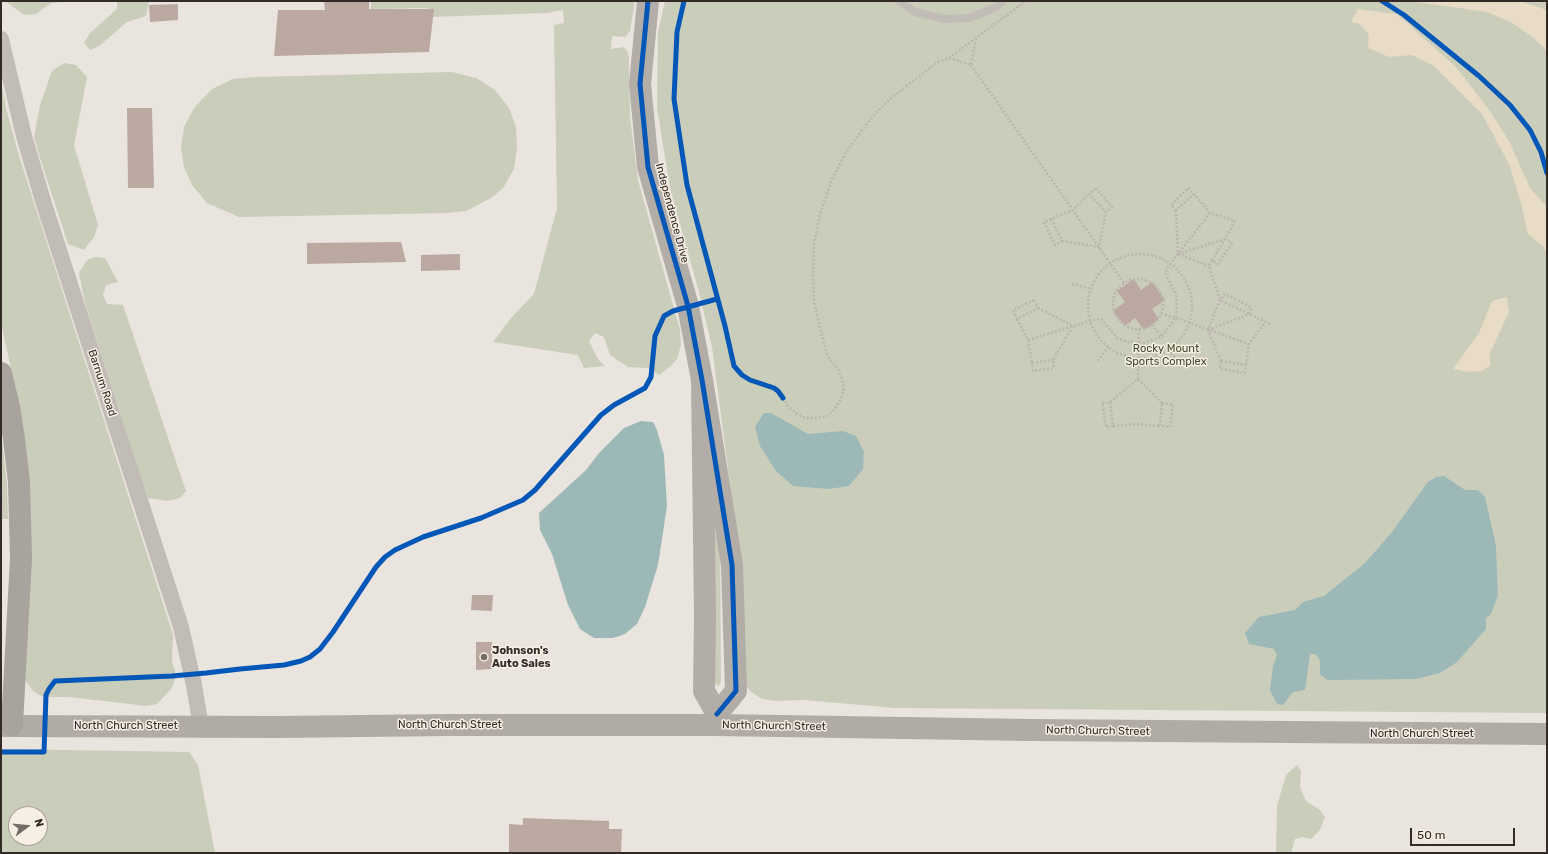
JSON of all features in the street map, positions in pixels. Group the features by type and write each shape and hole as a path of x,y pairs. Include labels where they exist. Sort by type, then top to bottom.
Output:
{"highway":[{"path":"1,373 9,407 14,439 18,482 21,550 6,725"}],"main road":[{"name":"North Church Street","path":"6,725 278,727 465,725 716,719 1038,731 1547,734"}],"street":[{"name":"Independence Drive","path":"648,1 640,84 648,167 688,306 702,380"},
{"name":"Barnum Road","path":"1,39 24,136 44,204 181,627 201,726"},
{"path":"702,380 705,616 704,691 716,719"},
{"path":"702,380 732,564 736,691 716,719"}],"lane":[{"path":"899,1 915,12 945,20 970,18 996,7 1003,1"}],"path":[{"path":"782,396 788,406 797,414 805,418 816,418 827,416 836,409 844,389 838,369 830,360 825,348 814,302 814,244 820,214 831,182 846,152 873,116 891,98 938,62 949,58 1026,1"},
{"path":"971,65 976,38"},
{"path":"949,58 971,65 1124,284"},
{"path":"1096,188 1112,206 1106,212 1099,247 1062,241 1054,245 1044,222 1073,210 1096,188"},
{"path":"1178,254 1176,210 1171,205 1188,188 1210,213 1235,221 1209,266 1220,300 1272,325"},
{"path":"1090,194 1106,212"},
{"path":"1176,210 1194,194"},
{"path":"1028,340 1097,319 1102,320 1118,339 1128,342 1141,344 1162,336 1176,318 1177,306 1176,294 1166,276 1166,269 1210,213"},
{"path":"1051,219 1062,241"},
{"path":"1178,254 1225,239 1232,243 1218,264 1212,260"},
{"path":"1141,253 1163,259 1178,270 1188,285 1192,303 1189,324 1180,339 1168,350 1149,358 1131,358 1114,352 1100,340 1088,316 1088,298 1094,281 1110,263 1123,256 1141,253"},
{"path":"1178,254 1209,266"},
{"path":"1140,279 1148,281 1158,289 1162,297 1163,306 1161,314 1159,319 1152,325 1139,330 1128,327 1121,322 1115,314 1113,306 1115,293 1124,284 1131,280 1140,279"},
{"path":"1072,284 1091,289"},
{"path":"1249,314 1251,307 1225,294 1220,300 1208,330 1221,361 1220,369 1245,373 1249,344 1265,322"},
{"path":"1034,300 1038,308 1074,326 1054,360 1054,368 1033,371 1028,340 1013,310 1034,300"},
{"path":"1017,319 1038,308"},
{"path":"1161,314 1249,344"},
{"path":"1208,330 1249,314"},
{"path":"1152,325 1162,336"},
{"path":"1138,379 1110,402 1102,403 1106,427 1137,424 1170,427 1173,404 1162,403 1138,379 1139,330"},
{"path":"1098,361 1108,347"},
{"path":"1168,350 1177,360"},
{"path":"1032,363 1054,360"},
{"path":"1221,361 1246,365"},
{"path":"1110,402 1114,426"},
{"path":"1160,426 1162,403"}],"green space":[{"path":"5,1 76,1 51,3 36,14 24,15"},
{"path":"117,1 156,1 149,2 146,16 127,22 99,46 90,50 84,43 90,33 117,9"},
{"path":"371,1 635,1 630,31 625,37 612,36 611,49 623,47 628,52 630,117 638,180 680,330 681,345 677,359 671,366 659,375 648,368 628,367 610,355 604,337 595,333 589,341 598,359 605,366 584,368 578,355 493,342 511,318 534,294 557,208 554,25 564,23 563,10 547,13 429,17 428,8 371,9"},
{"name":"Rocky Mount Sports Complex","path":"665,1 1547,1 1547,713 896,708 804,700 775,701 762,699 750,691 742,680 736,529 712,347 699,292 670,188 657,108 658,32"},
{"path":"64,63 76,65 87,77 74,145 98,225 94,237 84,250 68,244 34,137 40,105 52,71"},
{"path":"452,72 476,78 495,90 509,108 516,127 517,147 514,169 503,188 491,198 466,211 447,213 239,217 207,203 192,185 184,167 181,148 184,127 194,108 212,89 233,79 256,77"},
{"path":"1,81 6,108 19,156 173,635 172,662 175,670 175,680 171,689 157,704 147,706 69,697 43,697 33,691 25,680 16,390 1,324"},
{"path":"95,257 105,258 118,282 106,285 103,295 107,304 123,305 186,491 180,498 167,501 147,498 85,303 79,273 87,260"},
{"path":"1,430 7,485 8,519 2,519 1,515"},
{"path":"716,533 720,539 721,681 719,686 715,684 713,543"},
{"path":"1,749 189,752 198,765 215,853 1,853"},
{"path":"1297,765 1301,771 1300,787 1306,801 1320,810 1325,817 1320,830 1311,839 1302,837 1295,839 1291,853 1276,853 1277,806 1286,775"}],"sand":[{"path":"1410,1 1519,1 1547,10 1547,51 1534,38 1512,23 1487,12"},
{"path":"1358,9 1397,14 1456,67 1490,111 1509,141 1530,188 1546,206 1547,193 1547,254 1543,246 1528,234 1521,203 1509,164 1482,114 1434,66 1412,55 1389,57 1368,48 1369,35 1360,24 1351,22"},
{"path":"1507,297 1509,312 1490,353 1490,366 1482,371 1469,372 1453,369 1479,333 1492,301"}],"water":[{"path":"764,413 771,413 808,434 843,431 856,436 864,452 863,469 849,486 829,489 793,486 776,471 760,446 755,427"},
{"path":"641,421 653,422 657,430 664,455 667,506 658,565 645,607 637,624 625,634 613,638 594,638 580,629 568,605 552,554 540,530 539,513 586,470 599,453 624,428"},
{"path":"1444,476 1465,490 1478,490 1485,497 1496,546 1498,595 1491,614 1486,618 1486,629 1457,662 1440,673 1417,679 1327,680 1320,674 1320,661 1316,654 1310,654 1305,690 1293,692 1283,705 1277,704 1270,690 1273,666 1277,655 1274,649 1249,644 1245,633 1259,617 1295,610 1303,602 1324,596 1365,563 1392,532 1428,482 1436,477"}],"building":[{"path":"324,1 369,1 369,9 434,9 429,52 274,56 278,10 325,10"},
{"path":"178,4 178,20 150,22 149,5"},
{"path":"127,108 152,108 154,188 128,188"},
{"path":"401,242 406,262 307,264 307,243"},
{"path":"460,254 460,270 421,271 421,255"},
{"path":"1134,279 1141,290 1152,282 1165,300 1152,309 1159,319 1144,330 1135,318 1125,326 1113,311 1125,302 1117,291"},
{"path":"472,595 493,595 492,611 471,610"},
{"path":"476,642 492,642 492,669 476,670"},
{"path":"523,818 609,821 609,829 622,829 621,853 509,853 509,824 523,825"}],"cycle path":[{"path":"648,1 640,84 648,167 688,306 702,380 732,565 736,691 717,714"},
{"path":"684,1 677,32 674,99 687,185 725,326 734,366 742,375 750,380 774,388 783,398"},
{"path":"1382,1 1404,15 1479,76 1510,105 1530,130 1541,152 1547,173"},
{"path":"1,752 44,752 46,695 55,681 206,673 284,665 310,657 320,649 333,632 376,567 385,557 395,550 423,537 481,518 523,500 535,490 601,415 614,405 645,388 651,377 655,336 664,316 673,311 717,299"}],"place":[{"name":"Johnson's Auto Sales","path":"484,657"}]}
